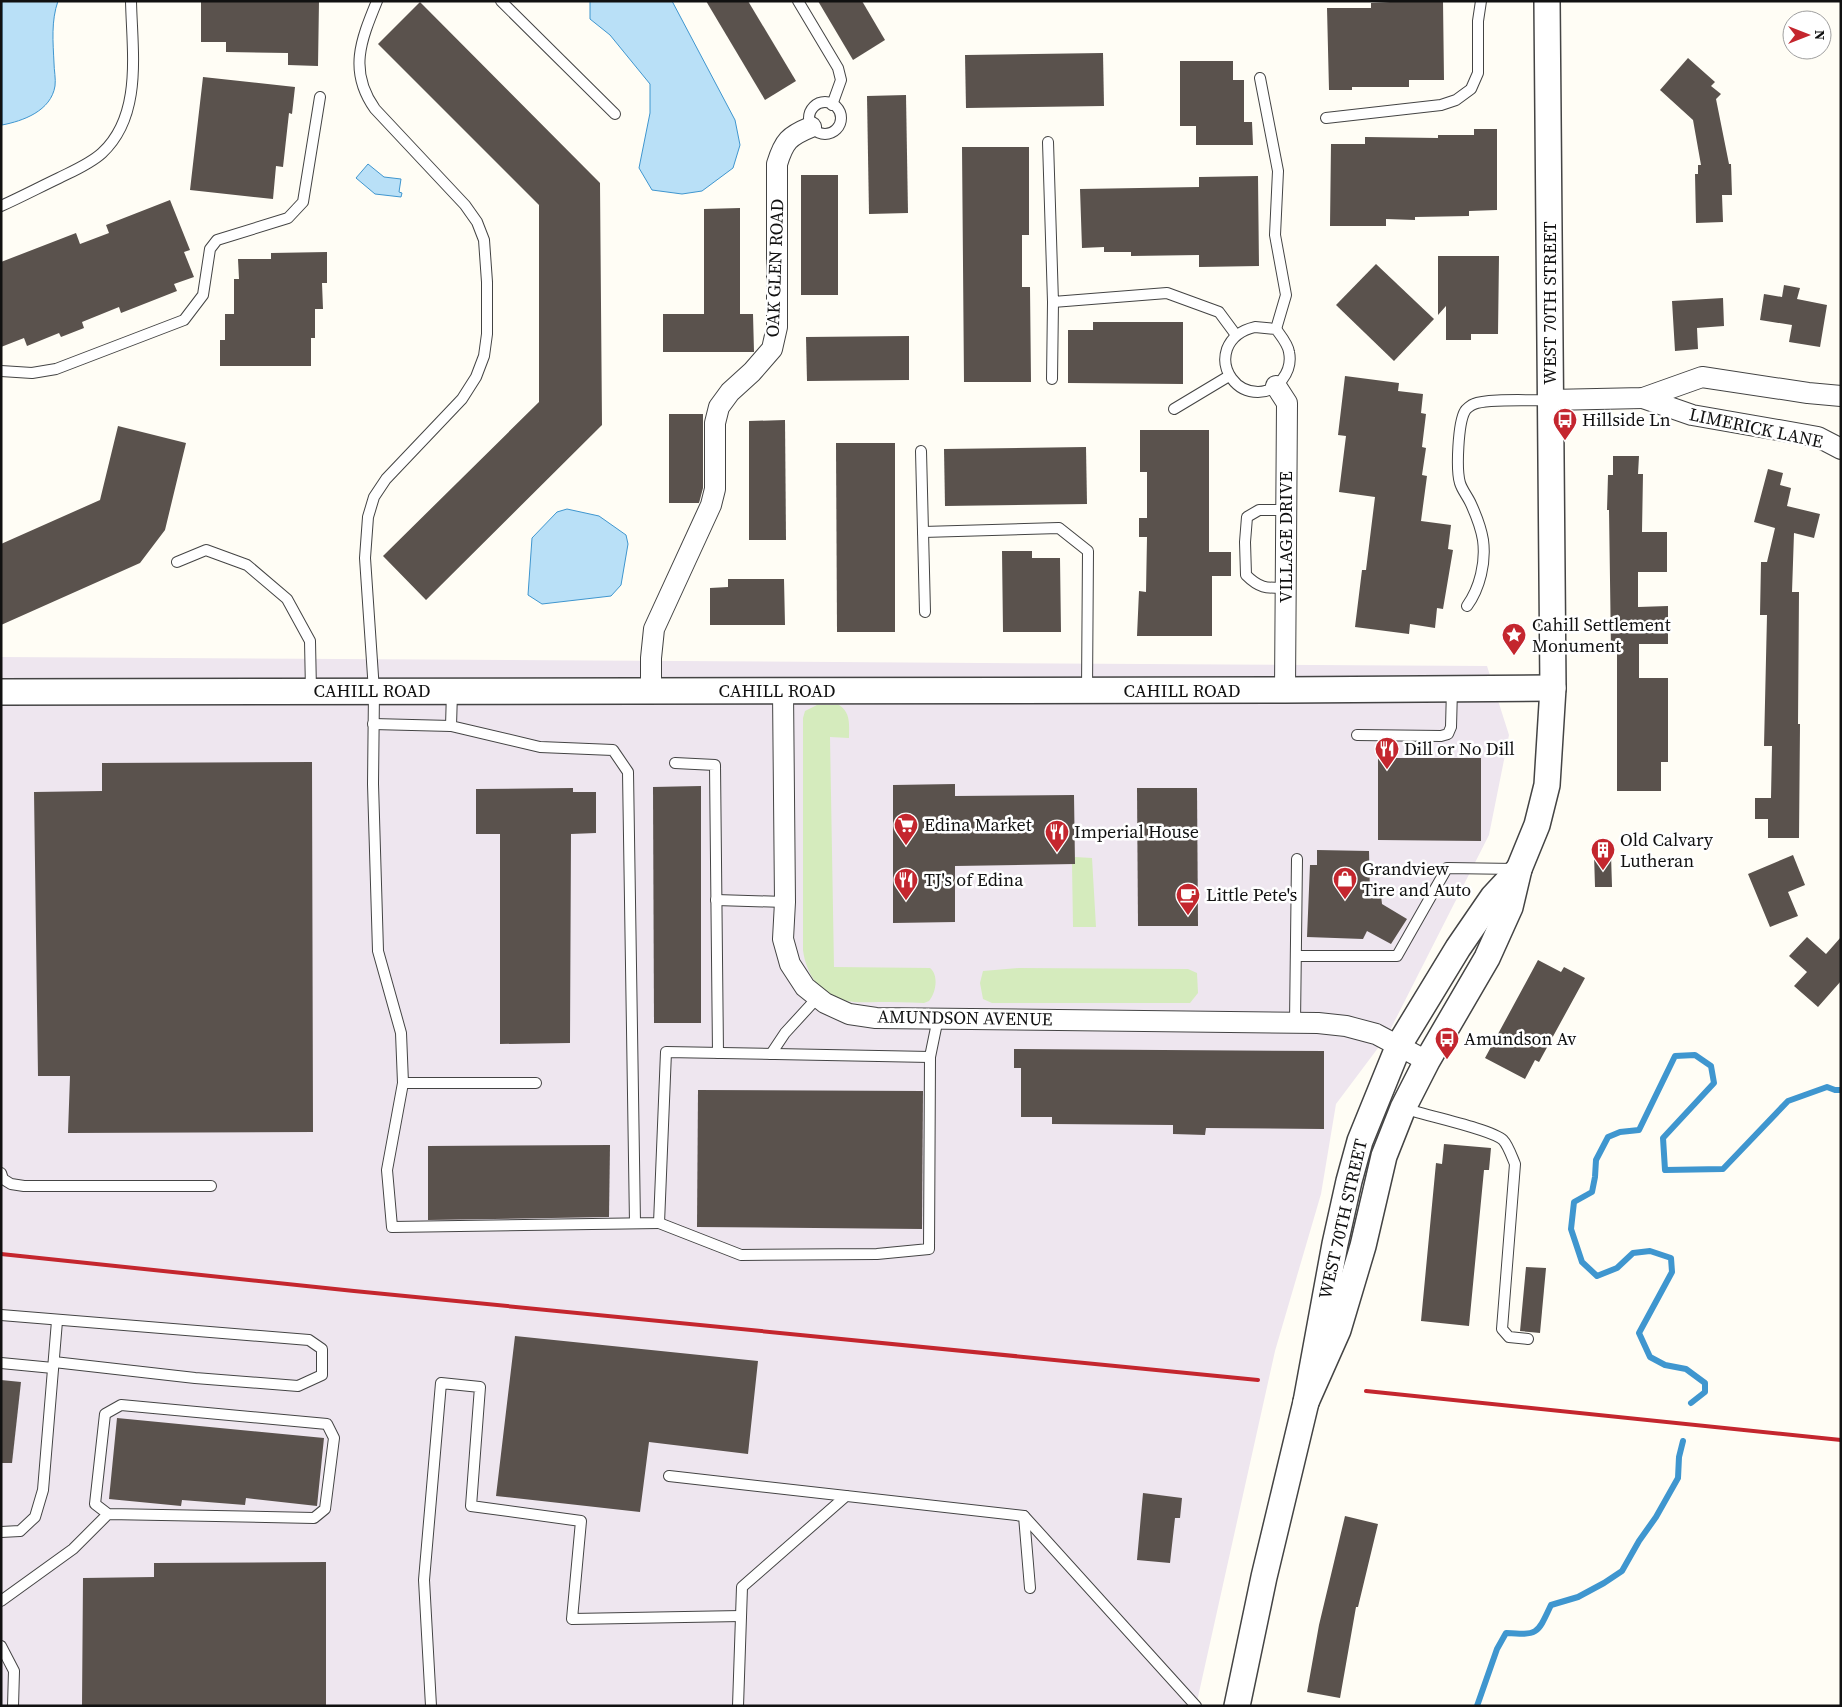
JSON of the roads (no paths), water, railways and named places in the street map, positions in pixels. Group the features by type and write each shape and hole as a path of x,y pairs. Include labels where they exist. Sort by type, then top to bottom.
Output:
{"street":[{"name":"WEST 70TH STREET","path":"1306,1402 1338,1330 1363,1246 1384,1156 1403,1108 1426,1061 1486,958 1510,907 1519,869 1537,825 1548,785 1554,688 1547,1"},
{"name":"OAK GLEN ROAD","path":"651,690 651,658 654,629 712,506 715,489 715,423 719,406 772,349 777,327 777,164 782,146 793,134 811,127"},
{"path":"1550,400 1643,398 1702,377 1841,396"},
{"name":"VILLAGE DRIVE","path":"1276,386 1287,404 1285,690"},
{"name":"LIMERICK LANE","path":"1643,398 1692,416 1818,437 1841,448"},
{"name":"CAHILL ROAD","path":"1,692 1087,691 1554,688"},
{"name":"AMUNDSON AVENUE","path":"783,691 785,902 783,938 790,964 805,987 825,1003 849,1014 876,1018 1318,1023 1346,1026 1376,1034 1426,1061"},
{"name":"WEST 70TH STREET","path":"1236,1706 1264,1577 1306,1402 1318,1326 1349,1181 1360,1141 1399,1045 1468,933 1493,897 1519,869"}],"lane":[{"path":"1,206 77,169 102,153 120,130 130,103 133,74 131,1"},
{"path":"377,1 363,34 359,61 361,84 375,109 465,205 477,222 484,240 488,282 487,334 484,356 476,377 462,399 386,479 374,497 368,517 365,558 374,691 373,784 378,951 401,1033 403,1082 387,1170 392,1227 659,1223 741,1255 878,1254 928,1249 930,1057 938,1018"},
{"path":"501,1 615,114"},
{"path":"798,1 838,68 841,80 832,105"},
{"path":"1326,118 1441,105 1456,100 1471,89 1478,73 1478,21 1481,1"},
{"path":"1260,78 1278,171 1276,235 1286,295 1276,329 1289,350 1290,361 1288,371 1276,386 1258,392 1247,390 1229,376 1226,354 1229,343 1236,335 1246,329 1255,327 1276,329"},
{"path":"1,371 32,373 56,369 184,320 203,295 210,249 217,240 288,218 303,202 320,97"},
{"path":"825,102 832,105 835,106 841,116 839,127 830,134 819,134 811,127 809,116 814,106 825,102"},
{"path":"1048,142 1053,302 1052,378"},
{"path":"1053,302 1167,293 1220,312 1236,335"},
{"path":"1174,409 1229,376"},
{"path":"1467,606 1475,594 1484,550 1477,518 1460,484 1458,470 1461,422 1465,410 1474,404 1488,402 1550,400"},
{"path":"920,451 925,612"},
{"path":"1286,588 1272,588 1256,584 1246,574 1245,542 1247,517 1259,510 1287,510"},
{"path":"923,532 1059,528 1088,551 1087,691"},
{"path":"177,562 206,550 247,565 287,599 310,641 311,691"},
{"path":"1357,736 1441,736 1448,734 1451,727 1452,689"},
{"path":"451,726 452,691"},
{"path":"374,724 451,726 540,747 613,750 628,772 635,1223"},
{"path":"675,763 715,765 718,1053"},
{"path":"1295,1023 1297,859"},
{"path":"1296,956 1397,956 1447,868 1519,869"},
{"path":"716,900 785,902"},
{"path":"771,1054 785,1032 818,998"},
{"path":"659,1223 666,1052 930,1057"},
{"path":"403,1082 536,1084"},
{"path":"1403,1108 1486,1131 1503,1140 1515,1164 1502,1329 1509,1337 1528,1339"},
{"path":"1,1173 3,1179 11,1184 24,1186 211,1186"},
{"path":"1,1315 309,1340 322,1350 322,1375 298,1386 54,1365 1,1363"},
{"path":"1,1532 20,1531 34,1517 43,1490 57,1321"},
{"path":"431,1706 424,1580 441,1383 480,1387 471,1506 581,1521 572,1619 741,1616"},
{"path":"1,1601 73,1548 108,1514 314,1518 325,1509 334,1438 327,1424 121,1405 105,1414 95,1504 108,1514"},
{"path":"669,1476 1024,1516 1196,1706"},
{"path":"738,1706 742,1587 846,1496"},
{"path":"1024,1516 1030,1588"},
{"path":"1,1646 14,1671 13,1706"}],"water":[{"path":"2,1 58,1 53,24 55,86 52,95 48,102 35,113 19,121 2,125"},
{"path":"590,1 672,1 735,120 740,145 733,168 702,191 682,194 652,190 639,168 650,113 650,84 610,35 590,19"},
{"path":"368,164 384,177 401,179 399,192 402,193 401,197 375,194 356,178"},
{"path":"567,509 599,516 626,535 628,544 621,585 611,596 542,604 528,595 532,538 557,512"}],"waterway":[{"path":"1691,1403 1705,1392 1705,1383 1686,1369 1665,1365 1650,1357 1639,1333 1672,1272 1671,1258 1650,1251 1633,1253 1617,1268 1597,1276 1582,1262 1571,1229 1574,1202 1592,1192 1596,1160 1608,1137 1620,1132 1639,1130 1675,1056 1695,1055 1711,1066 1714,1083 1663,1138 1665,1170 1723,1169 1788,1101 1827,1087 1841,1090"},
{"path":"1477,1706 1497,1649 1506,1633 1525,1634 1535,1631 1543,1622 1551,1605 1578,1597 1622,1571 1678,1478 1679,1457 1683,1441"}],"railway":[{"path":"1,1254 354,1291 1258,1380"},
{"path":"1366,1391 1841,1440"}],"place":[{"name":"Hillside Ln","path":"1565,441"},
{"name":"Cahill Settlement Monument","path":"1514,656"},
{"name":"Dill or No Dill","path":"1387,770"},
{"name":"Edina Market","path":"906,846"},
{"name":"Imperial House","path":"1057,853"},
{"name":"Old Calvary Lutheran","path":"1603,871"},
{"name":"Grandview Tire and Auto","path":"1345,900"},
{"name":"TJ's of Edina","path":"906,901"},
{"name":"Little Pete's","path":"1188,916"},
{"name":"Amundson Av","path":"1447,1060"}]}
